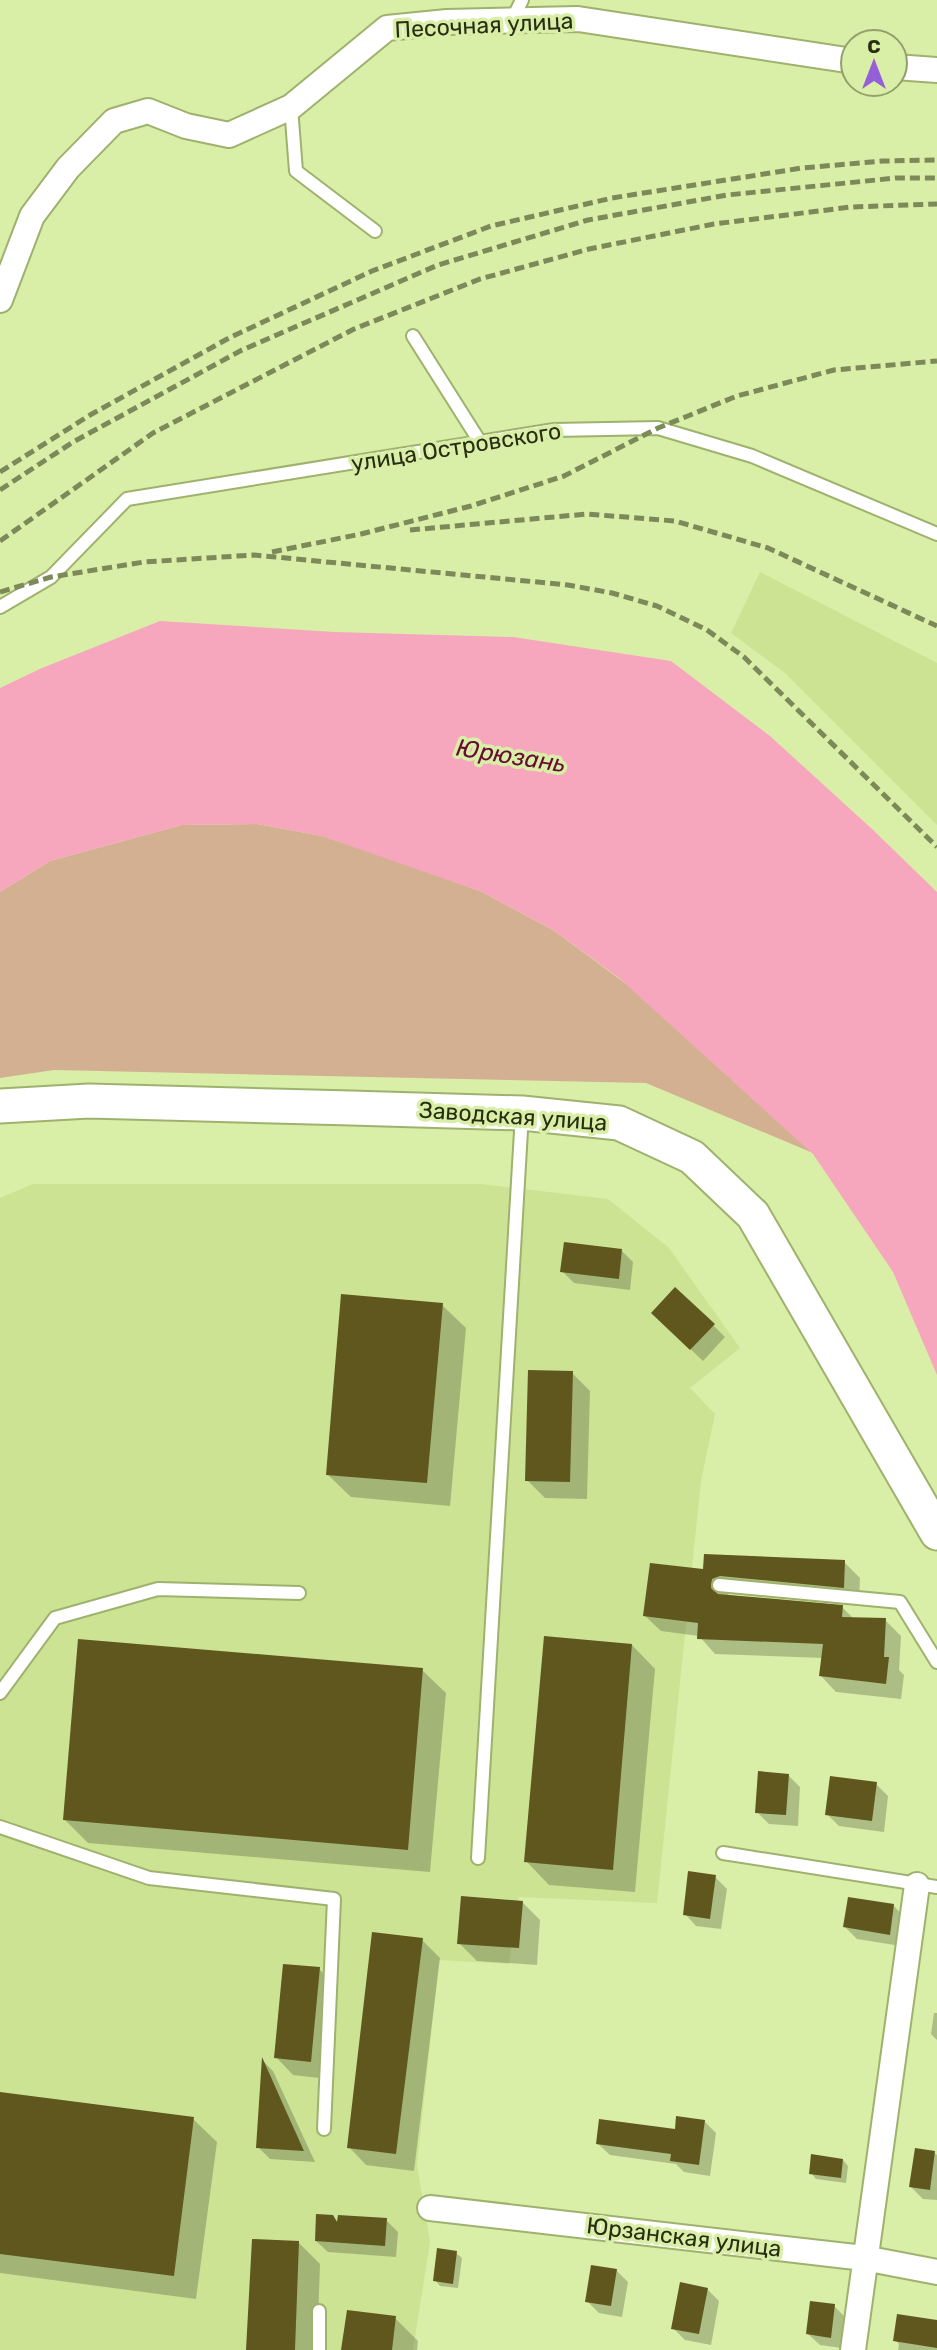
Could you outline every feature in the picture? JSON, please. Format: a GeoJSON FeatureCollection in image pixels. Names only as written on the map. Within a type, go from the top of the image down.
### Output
{"type":"FeatureCollection","features":[{"type":"Feature","properties":{"kind":"street","name":"Песочная улица"},"geometry":{"type":"LineString","coordinates":[[0,300],[32,216],[68,167],[114,121],[148,111],[186,125],[229,135],[291,107],[387,28],[447,22],[517,10],[839,59]]}},
{"type":"Feature","properties":{"kind":"street"},"geometry":{"type":"LineString","coordinates":[[909,68],[937,70]]}},
{"type":"Feature","properties":{"kind":"street","name":"Заводская улица"},"geometry":{"type":"LineString","coordinates":[[0,1106],[89,1101],[522,1113],[619,1123],[692,1157],[753,1215],[937,1533]]}},
{"type":"Feature","properties":{"kind":"street"},"geometry":{"type":"LineString","coordinates":[[853,2350],[864,2258],[927,1886]]}},
{"type":"Feature","properties":{"kind":"street","name":"Юрзанская улица"},"geometry":{"type":"LineString","coordinates":[[430,2208],[864,2258],[937,2272]]}},
{"type":"Feature","properties":{"kind":"lane"},"geometry":{"type":"LineString","coordinates":[[291,107],[296,171],[374,231]]}},
{"type":"Feature","properties":{"kind":"lane"},"geometry":{"type":"LineString","coordinates":[[413,336],[480,442]]}},
{"type":"Feature","properties":{"kind":"lane","name":"улица Островского"},"geometry":{"type":"LineString","coordinates":[[0,607],[51,577],[127,499],[554,430],[658,428],[752,456],[937,534]]}},
{"type":"Feature","properties":{"kind":"lane"},"geometry":{"type":"LineString","coordinates":[[478,1858],[522,1113]]}},
{"type":"Feature","properties":{"kind":"lane"},"geometry":{"type":"LineString","coordinates":[[719,1585],[900,1602],[937,1662]]}},
{"type":"Feature","properties":{"kind":"lane"},"geometry":{"type":"LineString","coordinates":[[0,1693],[55,1618],[159,1589],[299,1593]]}},
{"type":"Feature","properties":{"kind":"lane"},"geometry":{"type":"LineString","coordinates":[[0,1827],[149,1878],[334,1899],[324,2129]]}},
{"type":"Feature","properties":{"kind":"lane"},"geometry":{"type":"LineString","coordinates":[[723,1853],[927,1886]]}},
{"type":"Feature","properties":{"kind":"lane"},"geometry":{"type":"LineString","coordinates":[[319,2311],[319,2350]]}},
{"type":"Feature","properties":{"kind":"shaded area"},"geometry":{"type":"Polygon","coordinates":[[[760,572],[937,663],[937,825],[785,673],[731,633],[760,572]]]}},
{"type":"Feature","properties":{"kind":"shaded area"},"geometry":{"type":"Polygon","coordinates":[[[257,824],[322,836],[396,860],[482,892],[553,930],[629,986],[813,1153],[646,1083],[54,1070],[0,1078],[0,892],[50,861],[182,825],[257,824]]]}},
{"type":"Feature","properties":{"kind":"shaded area"},"geometry":{"type":"Polygon","coordinates":[[[33,1184],[481,1184],[608,1199],[669,1248],[740,1348],[690,1388],[715,1414],[701,1481],[657,1903],[519,1897],[509,1964],[439,1960],[417,2165],[430,2242],[413,2350],[0,2350],[0,1198],[33,1184]]]}},
{"type":"Feature","properties":{"kind":"water","name":"Юрюзань"},"geometry":{"type":"Polygon","coordinates":[[[160,621],[335,632],[513,637],[671,661],[770,736],[937,892],[937,1375],[893,1272],[813,1154],[619,978],[553,930],[482,892],[322,836],[257,824],[182,825],[50,861],[0,892],[0,688],[42,668],[160,621]]]}},
{"type":"Feature","properties":{"kind":"building"},"geometry":{"type":"Polygon","coordinates":[[[564,1242],[622,1249],[619,1279],[560,1272],[564,1242]]]}},
{"type":"Feature","properties":{"kind":"building"},"geometry":{"type":"Polygon","coordinates":[[[675,1287],[715,1324],[690,1350],[651,1313],[675,1287]]]}},
{"type":"Feature","properties":{"kind":"building"},"geometry":{"type":"Polygon","coordinates":[[[341,1294],[443,1303],[427,1483],[326,1475],[341,1294]]]}},
{"type":"Feature","properties":{"kind":"building"},"geometry":{"type":"Polygon","coordinates":[[[528,1370],[573,1371],[570,1482],[525,1481],[528,1370]]]}},
{"type":"Feature","properties":{"kind":"building"},"geometry":{"type":"Polygon","coordinates":[[[704,1554],[845,1560],[844,1588],[720,1576],[712,1579],[711,1588],[718,1594],[843,1605],[842,1617],[886,1618],[884,1657],[889,1657],[886,1684],[819,1676],[823,1644],[697,1639],[698,1623],[643,1616],[650,1563],[703,1569],[704,1554]]]}},
{"type":"Feature","properties":{"kind":"building"},"geometry":{"type":"Polygon","coordinates":[[[544,1636],[632,1644],[613,1870],[524,1862],[544,1636]]]}},
{"type":"Feature","properties":{"kind":"building"},"geometry":{"type":"Polygon","coordinates":[[[78,1639],[423,1668],[408,1850],[63,1820],[78,1639]]]}},
{"type":"Feature","properties":{"kind":"building"},"geometry":{"type":"Polygon","coordinates":[[[758,1771],[789,1774],[786,1815],[755,1813],[758,1771]]]}},
{"type":"Feature","properties":{"kind":"building"},"geometry":{"type":"Polygon","coordinates":[[[830,1776],[877,1782],[872,1821],[825,1815],[830,1776]]]}},
{"type":"Feature","properties":{"kind":"building"},"geometry":{"type":"Polygon","coordinates":[[[688,1871],[716,1875],[710,1919],[683,1915],[688,1871]]]}},
{"type":"Feature","properties":{"kind":"building"},"geometry":{"type":"Polygon","coordinates":[[[461,1896],[523,1901],[519,1948],[457,1944],[461,1896]]]}},
{"type":"Feature","properties":{"kind":"building"},"geometry":{"type":"Polygon","coordinates":[[[848,1897],[894,1904],[890,1935],[843,1927],[848,1897]]]}},
{"type":"Feature","properties":{"kind":"building"},"geometry":{"type":"Polygon","coordinates":[[[372,1932],[423,1938],[396,2154],[347,2148],[372,1932]]]}},
{"type":"Feature","properties":{"kind":"building"},"geometry":{"type":"Polygon","coordinates":[[[283,1964],[320,1967],[311,2062],[274,2058],[283,1964]]]}},
{"type":"Feature","properties":{"kind":"building"},"geometry":{"type":"Polygon","coordinates":[[[262,2057],[286,2111],[304,2151],[256,2148],[262,2057]]]}},
{"type":"Feature","properties":{"kind":"building"},"geometry":{"type":"Polygon","coordinates":[[[0,2092],[194,2117],[174,2276],[0,2254],[0,2092]]]}},
{"type":"Feature","properties":{"kind":"building"},"geometry":{"type":"Polygon","coordinates":[[[676,2116],[705,2120],[699,2165],[670,2161],[671,2154],[596,2144],[599,2119],[675,2129],[676,2116]]]}},
{"type":"Feature","properties":{"kind":"building"},"geometry":{"type":"Polygon","coordinates":[[[915,2148],[935,2151],[930,2190],[909,2187],[915,2148]]]}},
{"type":"Feature","properties":{"kind":"building"},"geometry":{"type":"Polygon","coordinates":[[[811,2154],[843,2159],[841,2178],[809,2174],[811,2154]]]}},
{"type":"Feature","properties":{"kind":"building"},"geometry":{"type":"Polygon","coordinates":[[[316,2214],[333,2215],[337,2222],[338,2215],[387,2218],[385,2246],[315,2241],[316,2214]]]}},
{"type":"Feature","properties":{"kind":"building"},"geometry":{"type":"Polygon","coordinates":[[[252,2239],[299,2241],[295,2350],[246,2350],[252,2239]]]}},
{"type":"Feature","properties":{"kind":"building"},"geometry":{"type":"Polygon","coordinates":[[[437,2248],[457,2251],[453,2284],[433,2281],[437,2248]]]}},
{"type":"Feature","properties":{"kind":"building"},"geometry":{"type":"Polygon","coordinates":[[[591,2265],[617,2269],[611,2306],[585,2302],[591,2265]]]}},
{"type":"Feature","properties":{"kind":"building"},"geometry":{"type":"Polygon","coordinates":[[[680,2282],[708,2288],[699,2334],[671,2329],[680,2282]]]}},
{"type":"Feature","properties":{"kind":"building"},"geometry":{"type":"Polygon","coordinates":[[[810,2301],[835,2304],[831,2338],[806,2334],[810,2301]]]}},
{"type":"Feature","properties":{"kind":"building"},"geometry":{"type":"Polygon","coordinates":[[[347,2310],[396,2316],[392,2350],[341,2350],[347,2310]]]}},
{"type":"Feature","properties":{"kind":"building"},"geometry":{"type":"Polygon","coordinates":[[[897,2314],[937,2320],[937,2348],[893,2341],[897,2314]]]}},
{"type":"Feature","properties":{"kind":"railway"},"geometry":{"type":"LineString","coordinates":[[0,472],[90,415],[229,338],[372,271],[491,226],[612,198],[802,168],[883,161],[937,160]]}},
{"type":"Feature","properties":{"kind":"railway"},"geometry":{"type":"LineString","coordinates":[[0,490],[73,442],[242,350],[438,265],[588,220],[727,195],[896,178],[937,178]]}},
{"type":"Feature","properties":{"kind":"railway"},"geometry":{"type":"LineString","coordinates":[[0,541],[153,433],[354,329],[480,279],[589,249],[714,224],[851,207],[937,204]]}},
{"type":"Feature","properties":{"kind":"railway"},"geometry":{"type":"LineString","coordinates":[[272,552],[361,534],[471,506],[564,476],[658,428],[737,396],[834,370],[937,361]]}},
{"type":"Feature","properties":{"kind":"railway"},"geometry":{"type":"LineString","coordinates":[[410,530],[587,514],[675,521],[768,548],[937,626]]}},
{"type":"Feature","properties":{"kind":"railway"},"geometry":{"type":"LineString","coordinates":[[0,592],[51,577],[144,562],[254,555],[568,585],[612,593],[657,606],[707,630],[744,657],[937,847]]}}]}
